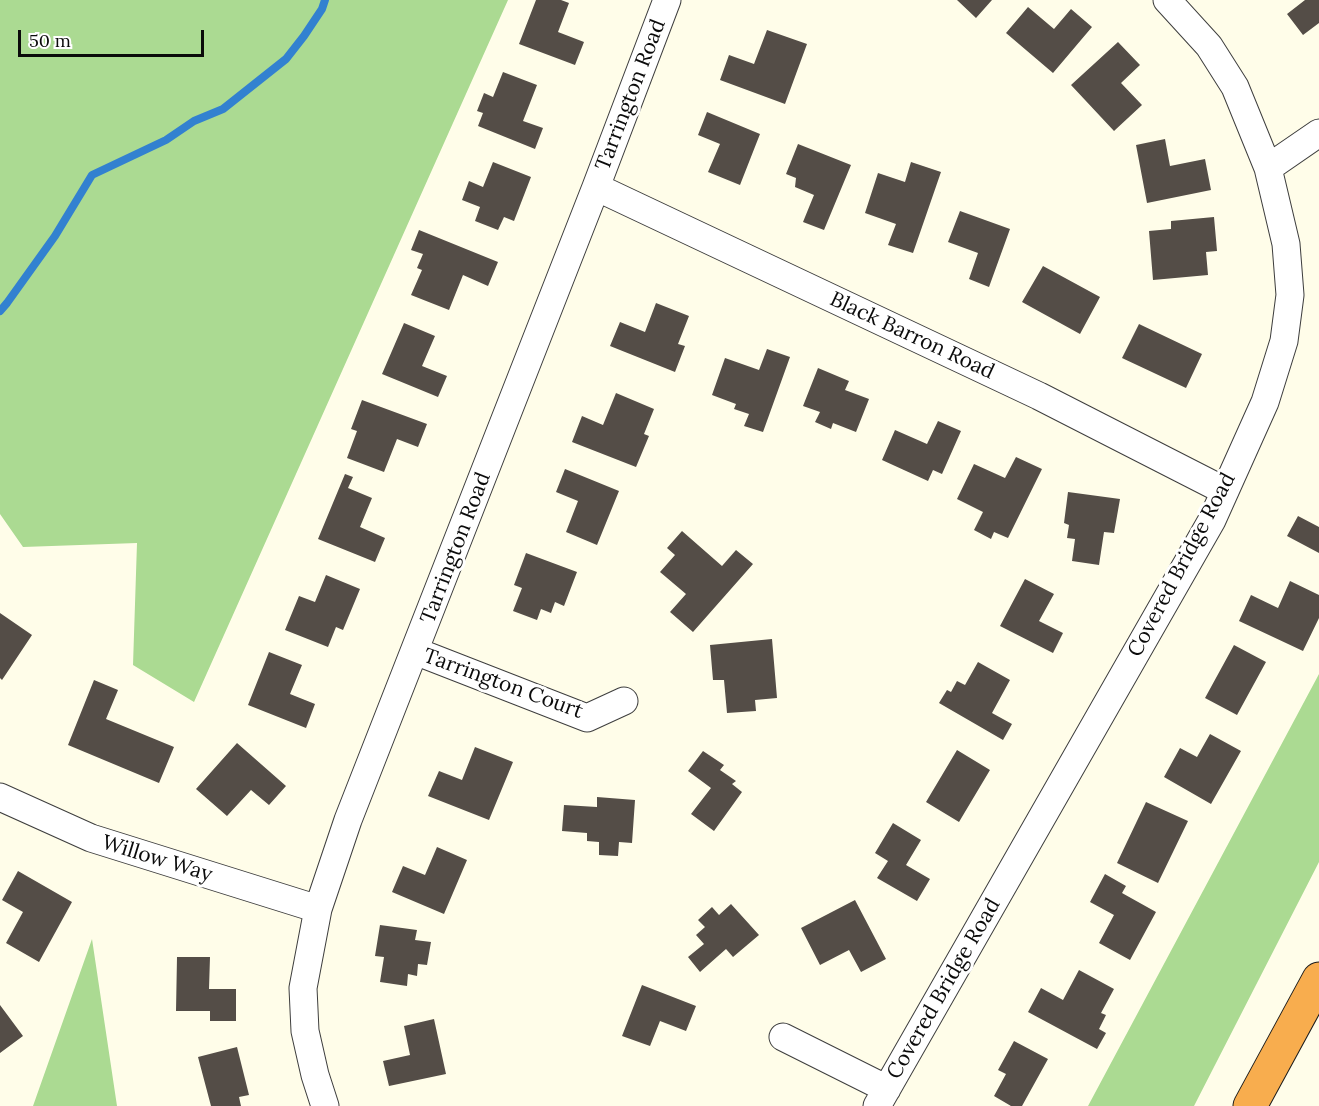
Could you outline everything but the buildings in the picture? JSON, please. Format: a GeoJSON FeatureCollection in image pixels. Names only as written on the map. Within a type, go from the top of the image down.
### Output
{"type":"FeatureCollection","features":[{"type":"Feature","properties":{"kind":"highway"},"geometry":{"type":"LineString","coordinates":[[1250,1106],[1319,979]]}},
{"type":"Feature","properties":{"kind":"street","name":"Tarrington Road"},"geometry":{"type":"LineString","coordinates":[[325,1106],[305,1031],[303,988],[318,909],[348,820],[597,187],[667,0]]}},
{"type":"Feature","properties":{"kind":"street","name":"Covered Bridge Road"},"geometry":{"type":"LineString","coordinates":[[882,1097],[1212,520],[1265,402],[1284,341],[1290,294],[1286,244],[1268,168],[1236,87],[1209,46],[1167,0]]}},
{"type":"Feature","properties":{"kind":"street"},"geometry":{"type":"LineString","coordinates":[[1268,168],[1319,133]]}},
{"type":"Feature","properties":{"kind":"street","name":"Black Barron Road"},"geometry":{"type":"LineString","coordinates":[[597,187],[1039,396],[1225,491]]}},
{"type":"Feature","properties":{"kind":"street","name":"Tarrington Court"},"geometry":{"type":"LineString","coordinates":[[415,651],[587,718],[624,701]]}},
{"type":"Feature","properties":{"kind":"street","name":"Willow Way"},"geometry":{"type":"LineString","coordinates":[[0,797],[91,838],[318,909]]}},
{"type":"Feature","properties":{"kind":"street"},"geometry":{"type":"LineString","coordinates":[[783,1036],[882,1097]]}},
{"type":"Feature","properties":{"kind":"green space"},"geometry":{"type":"Polygon","coordinates":[[[0,0],[508,0],[194,702],[133,665],[137,543],[23,547],[0,514],[0,0]]]}},
{"type":"Feature","properties":{"kind":"green space"},"geometry":{"type":"Polygon","coordinates":[[[1319,674],[1319,862],[1194,1106],[1088,1106],[1319,674]]]}},
{"type":"Feature","properties":{"kind":"green space"},"geometry":{"type":"Polygon","coordinates":[[[92,939],[117,1106],[33,1106],[92,939]]]}},
{"type":"Feature","properties":{"kind":"waterway"},"geometry":{"type":"LineString","coordinates":[[0,311],[55,236],[92,175],[166,140],[194,121],[223,109],[286,59],[322,9],[325,0]]}}]}
